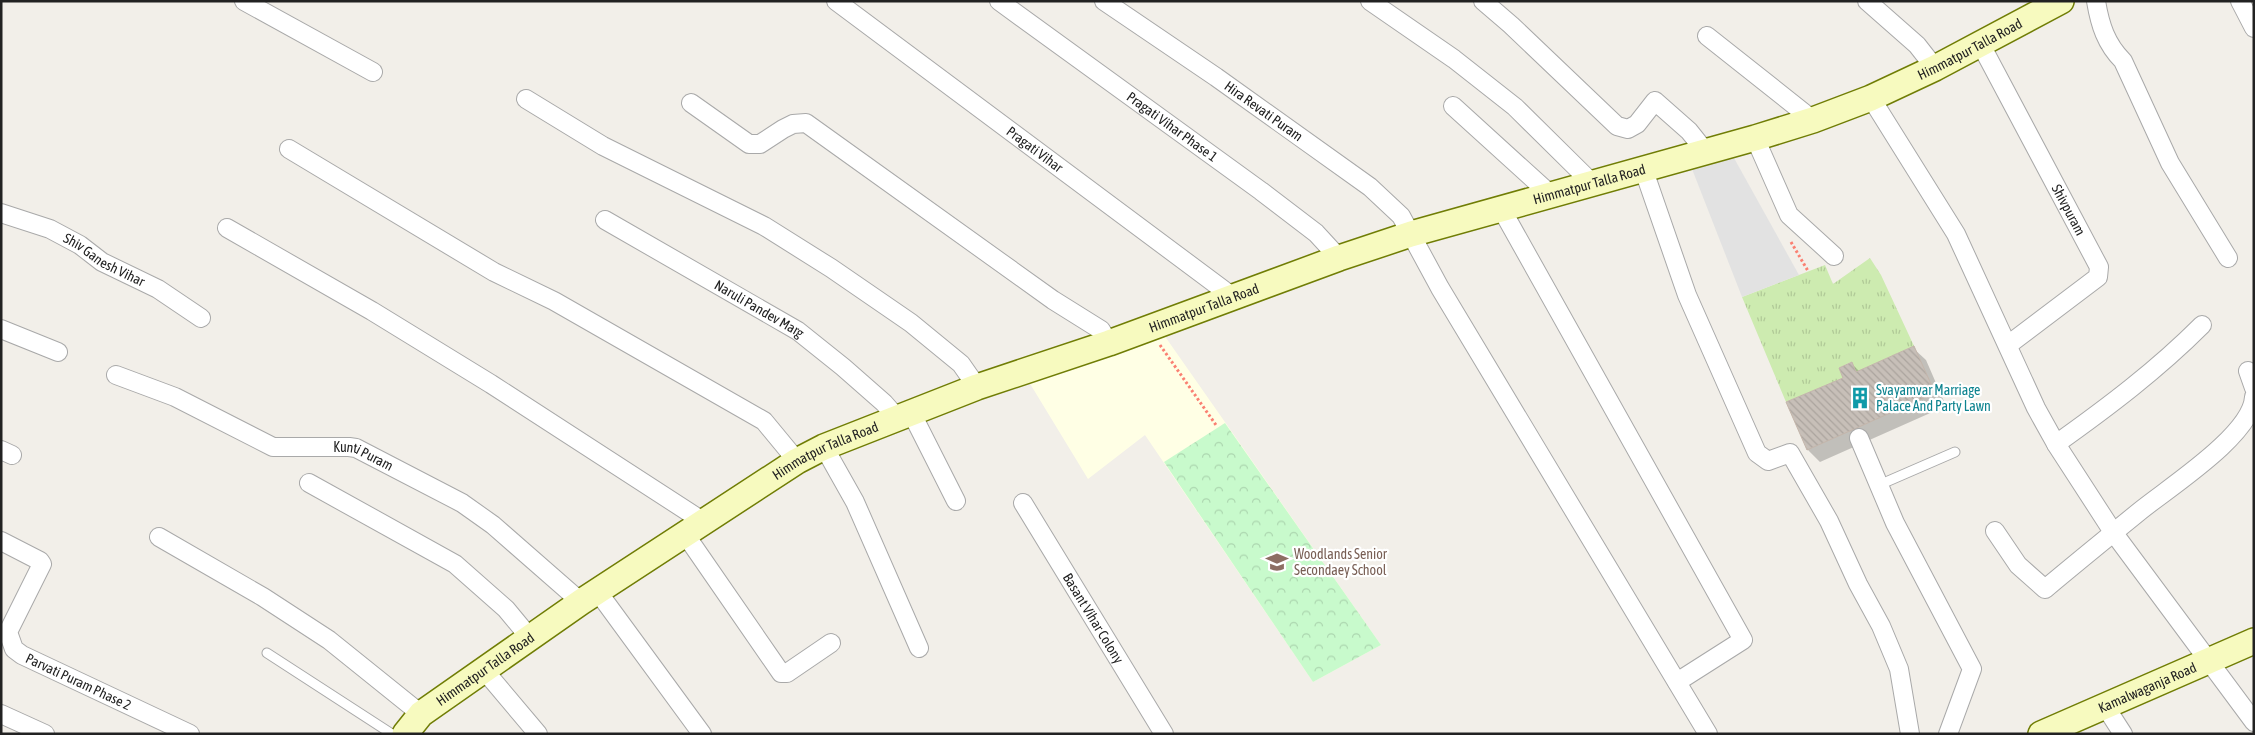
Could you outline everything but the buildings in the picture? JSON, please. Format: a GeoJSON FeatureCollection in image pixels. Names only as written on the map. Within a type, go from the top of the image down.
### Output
{"type":"FeatureCollection","features":[{"type":"Feature","properties":{"kind":"street"},"geometry":{"type":"LineString","coordinates":[[244,1],[373,72]]}},
{"type":"Feature","properties":{"kind":"street","name":"Pragati Vihar"},"geometry":{"type":"LineString","coordinates":[[836,1],[1233,297]]}},
{"type":"Feature","properties":{"kind":"street","name":"Pragati Vihar Phase 1"},"geometry":{"type":"LineString","coordinates":[[998,1],[1261,191],[1316,233],[1339,258]]}},
{"type":"Feature","properties":{"kind":"street","name":"Hira Revati Puram"},"geometry":{"type":"LineString","coordinates":[[1104,1],[1216,77],[1370,187],[1401,216],[1440,288],[1574,514],[1708,734]]}},
{"type":"Feature","properties":{"kind":"street"},"geometry":{"type":"LineString","coordinates":[[1370,1],[1454,59],[1515,107],[1592,183]]}},
{"type":"Feature","properties":{"kind":"street"},"geometry":{"type":"LineString","coordinates":[[1483,1],[1512,25],[1617,126],[1628,128],[1637,124],[1655,101],[1689,131],[1705,151]]}},
{"type":"Feature","properties":{"kind":"street"},"geometry":{"type":"LineString","coordinates":[[1867,1],[1917,45],[1935,68]]}},
{"type":"Feature","properties":{"kind":"street","name":"Himmatpur Talla Road"},"geometry":{"type":"LineString","coordinates":[[405,734],[420,714],[590,597],[797,461],[824,448],[976,387],[1109,343],[1339,258],[1411,234],[1502,210],[1813,120],[1871,98],[1935,68],[2060,1]]}},
{"type":"Feature","properties":{"kind":"street"},"geometry":{"type":"LineString","coordinates":[[2096,1],[2102,30],[2112,50],[2123,61],[2170,163],[2228,258]]}},
{"type":"Feature","properties":{"kind":"street"},"geometry":{"type":"LineString","coordinates":[[2240,1],[2254,28]]}},
{"type":"Feature","properties":{"kind":"street"},"geometry":{"type":"LineString","coordinates":[[1707,36],[1813,120]]}},
{"type":"Feature","properties":{"kind":"street","name":"Shivpuram"},"geometry":{"type":"LineString","coordinates":[[1980,43],[2099,267],[2098,277],[2008,345]]}},
{"type":"Feature","properties":{"kind":"street"},"geometry":{"type":"LineString","coordinates":[[1871,98],[1948,220],[2036,408],[2056,444],[2113,532],[2254,722]]}},
{"type":"Feature","properties":{"kind":"street"},"geometry":{"type":"LineString","coordinates":[[526,99],[603,146],[764,226],[831,268],[911,323],[961,364],[976,387]]}},
{"type":"Feature","properties":{"kind":"street"},"geometry":{"type":"LineString","coordinates":[[691,103],[749,144],[754,145],[760,144],[788,126],[806,123],[1053,300],[1101,330],[1109,343]]}},
{"type":"Feature","properties":{"kind":"street"},"geometry":{"type":"LineString","coordinates":[[1453,106],[1551,195]]}},
{"type":"Feature","properties":{"kind":"street"},"geometry":{"type":"LineString","coordinates":[[1755,138],[1789,215],[1834,256]]}},
{"type":"Feature","properties":{"kind":"street"},"geometry":{"type":"LineString","coordinates":[[289,149],[494,272],[554,301],[764,422],[797,461]]}},
{"type":"Feature","properties":{"kind":"street"},"geometry":{"type":"LineString","coordinates":[[1643,168],[1687,294],[1757,452],[1768,461],[1790,452],[1829,522],[1858,584],[1881,626],[1899,669],[1910,734]]}},
{"type":"Feature","properties":{"kind":"street"},"geometry":{"type":"LineString","coordinates":[[1502,210],[1742,640],[1677,682]]}},
{"type":"Feature","properties":{"kind":"street","name":"Shiv Ganesh Vihar"},"geometry":{"type":"LineString","coordinates":[[1,213],[50,229],[80,244],[102,262],[158,289],[201,318]]}},
{"type":"Feature","properties":{"kind":"street","name":"Naruli Pandev Marg"},"geometry":{"type":"LineString","coordinates":[[605,220],[798,331],[884,403],[905,416],[956,501]]}},
{"type":"Feature","properties":{"kind":"street"},"geometry":{"type":"LineString","coordinates":[[227,228],[372,311],[482,379],[694,528],[781,673],[787,673],[831,643]]}},
{"type":"Feature","properties":{"kind":"street"},"geometry":{"type":"LineString","coordinates":[[2056,444],[2127,393],[2172,355],[2202,325]]}},
{"type":"Feature","properties":{"kind":"street"},"geometry":{"type":"LineString","coordinates":[[1,329],[58,352]]}},
{"type":"Feature","properties":{"kind":"street"},"geometry":{"type":"LineString","coordinates":[[2248,371],[2254,388]]}},
{"type":"Feature","properties":{"kind":"street","name":"Kunti Puram"},"geometry":{"type":"LineString","coordinates":[[116,375],[175,397],[273,447],[356,448],[462,503],[590,597],[702,734]]}},
{"type":"Feature","properties":{"kind":"street"},"geometry":{"type":"LineString","coordinates":[[1995,531],[2018,565],[2045,589],[2113,532],[2185,478],[2224,443],[2246,420],[2253,407],[2254,398]]}},
{"type":"Feature","properties":{"kind":"street"},"geometry":{"type":"LineString","coordinates":[[1858,438],[1895,523],[1972,669],[1948,734]]}},
{"type":"Feature","properties":{"kind":"street"},"geometry":{"type":"LineString","coordinates":[[824,448],[855,502],[919,648]]}},
{"type":"Feature","properties":{"kind":"street"},"geometry":{"type":"LineString","coordinates":[[309,483],[454,564],[506,609],[530,638]]}},
{"type":"Feature","properties":{"kind":"street","name":"Basant Vihar Colony"},"geometry":{"type":"LineString","coordinates":[[1023,502],[1164,734]]}},
{"type":"Feature","properties":{"kind":"street"},"geometry":{"type":"LineString","coordinates":[[159,537],[263,597],[329,640],[420,714]]}},
{"type":"Feature","properties":{"kind":"street","name":"Parvati Puram Phase 2"},"geometry":{"type":"LineString","coordinates":[[1,541],[40,561],[42,564],[8,632],[14,649],[22,655],[190,734]]}},
{"type":"Feature","properties":{"kind":"street","name":"Kamalwaganja Road"},"geometry":{"type":"LineString","coordinates":[[2041,734],[2254,641]]}},
{"type":"Feature","properties":{"kind":"street"},"geometry":{"type":"LineString","coordinates":[[484,670],[538,734]]}},
{"type":"Feature","properties":{"kind":"street"},"geometry":{"type":"LineString","coordinates":[[2105,706],[2123,734]]}},
{"type":"Feature","properties":{"kind":"street"},"geometry":{"type":"LineString","coordinates":[[1,714],[45,734]]}},
{"type":"Feature","properties":{"kind":"lane"},"geometry":{"type":"LineString","coordinates":[[1879,485],[1955,452]]}},
{"type":"Feature","properties":{"kind":"lane"},"geometry":{"type":"LineString","coordinates":[[267,653],[392,734]]}},
{"type":"Feature","properties":{"kind":"path"},"geometry":{"type":"LineString","coordinates":[[1148,328],[1216,425]]}},
{"type":"Feature","properties":{"kind":"shaded area"},"geometry":{"type":"Polygon","coordinates":[[[1734,158],[1799,275],[1742,297],[1692,169],[1734,158]]]}},
{"type":"Feature","properties":{"kind":"shaded area","name":"Woodlands Senior Secondaey School"},"geometry":{"type":"Polygon","coordinates":[[[1164,335],[1381,645],[1313,682],[1145,435],[1088,479],[1029,382],[1164,335]]]}},
{"type":"Feature","properties":{"kind":"green space"},"geometry":{"type":"Polygon","coordinates":[[[1870,258],[1881,275],[1914,346],[1856,372],[1851,362],[1839,368],[1843,378],[1786,402],[1742,297],[1825,265],[1833,284],[1870,258]]]}},
{"type":"Feature","properties":{"kind":"green space"},"geometry":{"type":"Polygon","coordinates":[[[1225,423],[1381,645],[1313,682],[1164,462],[1225,423]]]}},
{"type":"Feature","properties":{"kind":"place","name":"Svayamvar Marriage Palace And Party Lawn"},"geometry":{"type":"Point","coordinates":[1860,398]}},
{"type":"Feature","properties":{"kind":"place","name":"Woodlands Senior Secondaey School"},"geometry":{"type":"Point","coordinates":[1277,562]}}]}
